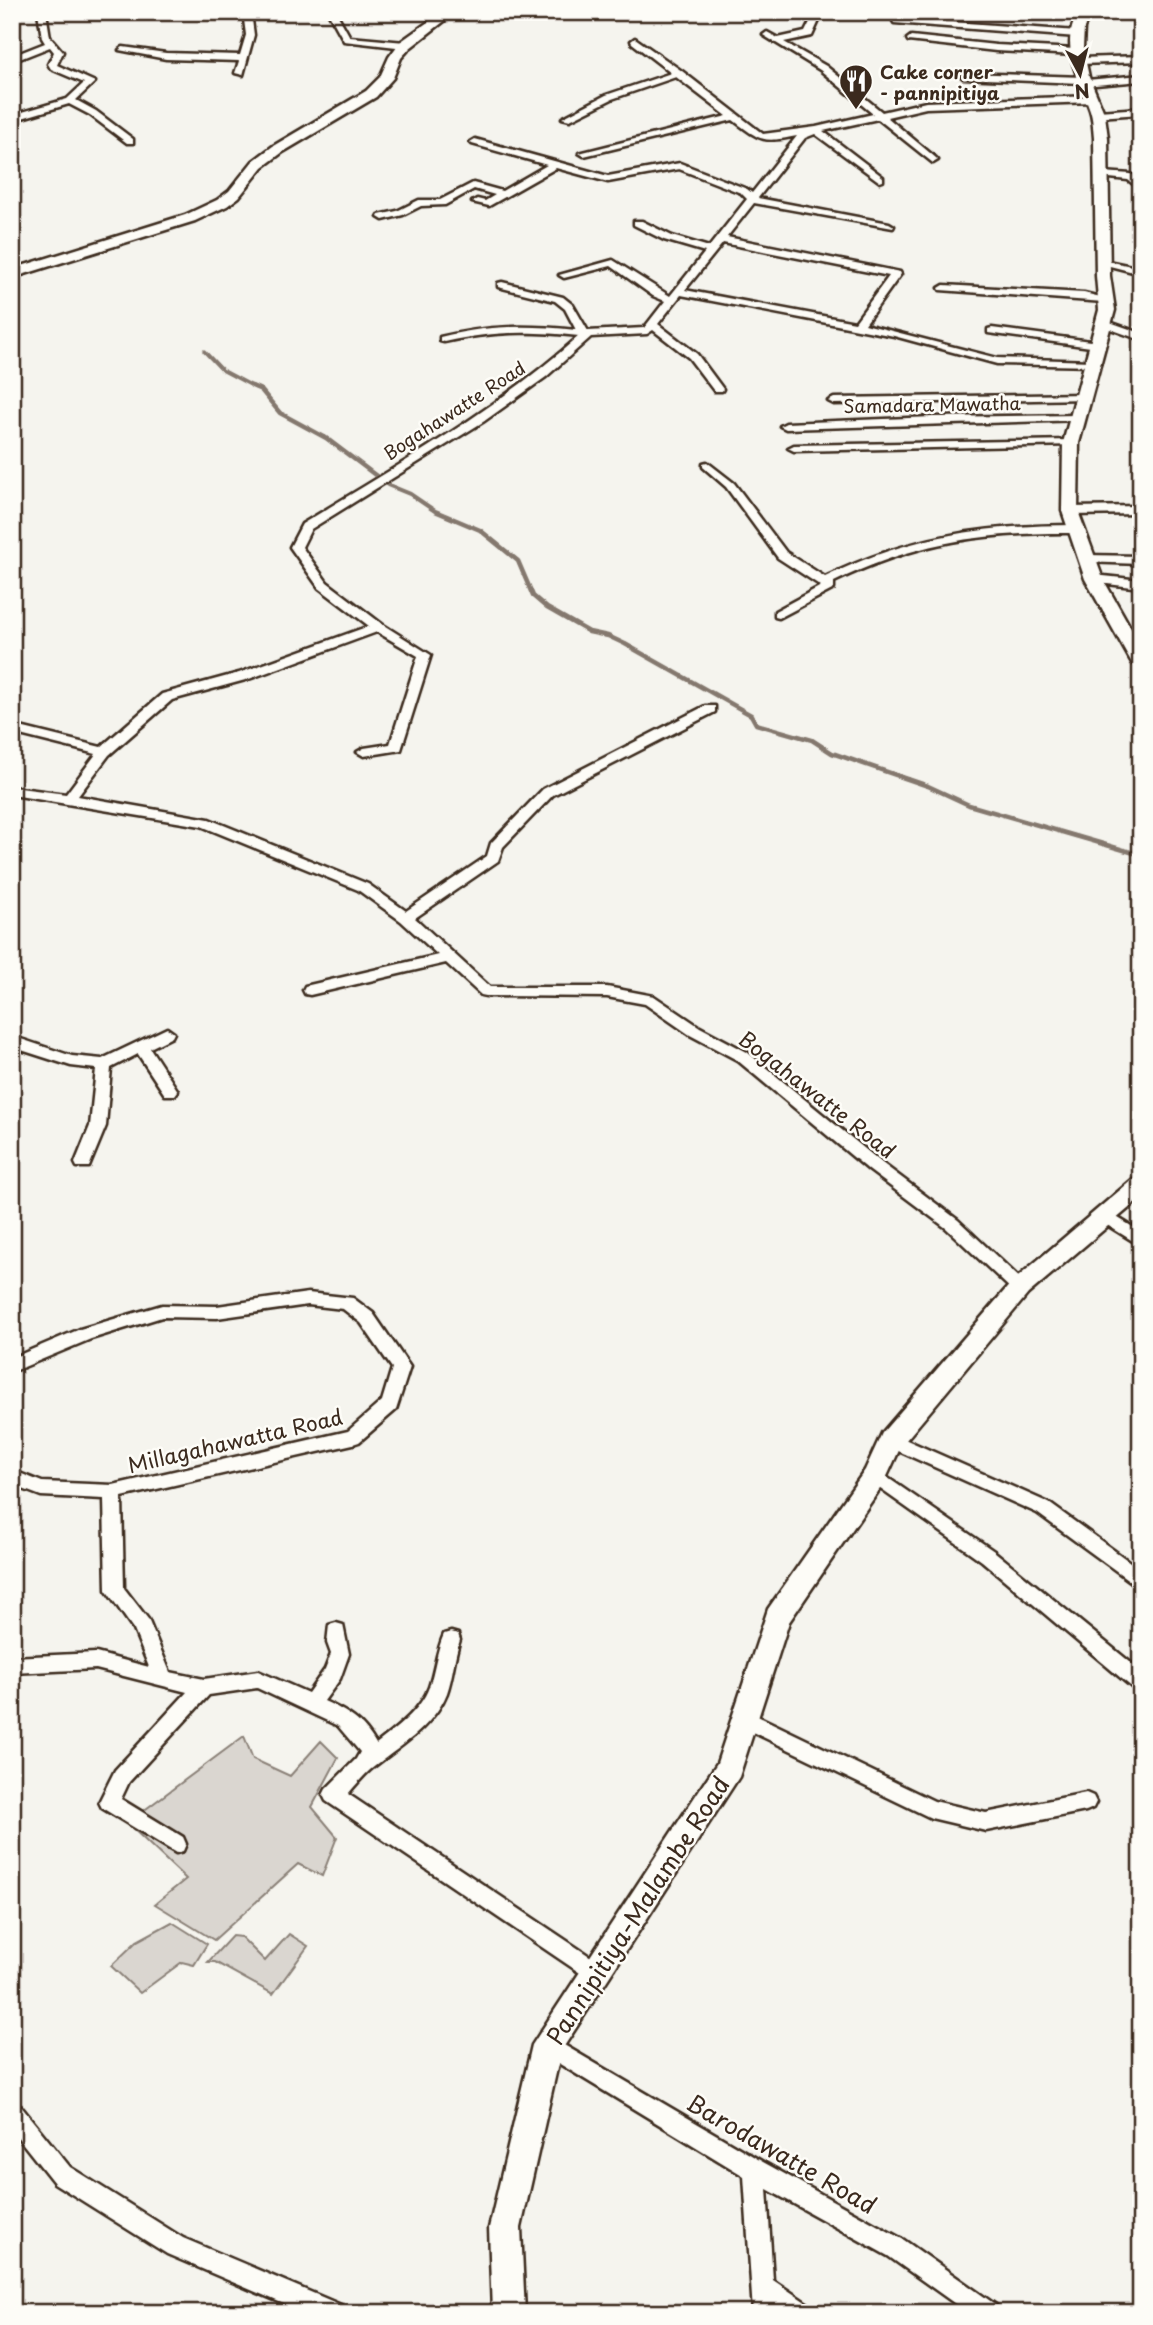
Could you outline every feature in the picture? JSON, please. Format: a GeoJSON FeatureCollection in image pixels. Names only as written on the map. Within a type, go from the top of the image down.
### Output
{"type":"FeatureCollection","features":[{"type":"Feature","properties":{"kind":"street"},"geometry":{"type":"LineString","coordinates":[[12,118],[70,101],[90,82],[54,67],[52,64],[59,52],[50,44],[42,12]]}},
{"type":"Feature","properties":{"kind":"street"},"geometry":{"type":"LineString","coordinates":[[240,73],[250,35],[247,12]]}},
{"type":"Feature","properties":{"kind":"street"},"geometry":{"type":"LineString","coordinates":[[332,12],[347,39],[405,45]]}},
{"type":"Feature","properties":{"kind":"street"},"geometry":{"type":"LineString","coordinates":[[12,274],[179,222],[222,203],[234,194],[258,164],[278,149],[370,94],[386,78],[395,57],[405,45],[450,12]]}},
{"type":"Feature","properties":{"kind":"street"},"geometry":{"type":"LineString","coordinates":[[519,12],[531,19]]}},
{"type":"Feature","properties":{"kind":"street"},"geometry":{"type":"LineString","coordinates":[[779,40],[809,34],[819,12]]}},
{"type":"Feature","properties":{"kind":"street"},"geometry":{"type":"LineString","coordinates":[[1028,12],[1083,14],[1077,34],[1078,56],[1084,81],[1095,107],[1103,175],[1102,261],[1107,310],[1071,443],[1070,511],[1094,579],[1140,661]]}},
{"type":"Feature","properties":{"kind":"street"},"geometry":{"type":"LineString","coordinates":[[897,21],[1034,34],[1077,34]]}},
{"type":"Feature","properties":{"kind":"street"},"geometry":{"type":"LineString","coordinates":[[767,35],[823,68],[933,160]]}},
{"type":"Feature","properties":{"kind":"street"},"geometry":{"type":"LineString","coordinates":[[911,39],[1078,56],[1141,59]]}},
{"type":"Feature","properties":{"kind":"street"},"geometry":{"type":"LineString","coordinates":[[635,41],[761,137],[816,130],[926,105],[1095,107],[1141,111]]}},
{"type":"Feature","properties":{"kind":"street"},"geometry":{"type":"LineString","coordinates":[[12,59],[50,44]]}},
{"type":"Feature","properties":{"kind":"street"},"geometry":{"type":"LineString","coordinates":[[123,50],[166,56],[246,58]]}},
{"type":"Feature","properties":{"kind":"street"},"geometry":{"type":"LineString","coordinates":[[567,118],[600,100],[678,73]]}},
{"type":"Feature","properties":{"kind":"street"},"geometry":{"type":"LineString","coordinates":[[966,76],[1130,82],[1141,78]]}},
{"type":"Feature","properties":{"kind":"street"},"geometry":{"type":"LineString","coordinates":[[70,101],[93,113],[130,141]]}},
{"type":"Feature","properties":{"kind":"street"},"geometry":{"type":"LineString","coordinates":[[584,153],[734,117]]}},
{"type":"Feature","properties":{"kind":"street"},"geometry":{"type":"LineString","coordinates":[[816,130],[880,179]]}},
{"type":"Feature","properties":{"kind":"street"},"geometry":{"type":"LineString","coordinates":[[444,339],[484,330],[586,333],[647,331],[753,200],[758,188],[793,144],[816,130]]}},
{"type":"Feature","properties":{"kind":"street"},"geometry":{"type":"LineString","coordinates":[[475,142],[607,179],[680,166],[744,191],[753,200],[889,226]]}},
{"type":"Feature","properties":{"kind":"street"},"geometry":{"type":"LineString","coordinates":[[477,202],[486,204],[554,165]]}},
{"type":"Feature","properties":{"kind":"street"},"geometry":{"type":"LineString","coordinates":[[1103,175],[1131,177],[1141,187]]}},
{"type":"Feature","properties":{"kind":"street"},"geometry":{"type":"LineString","coordinates":[[383,217],[400,213],[419,203],[442,203],[473,186],[505,194]]}},
{"type":"Feature","properties":{"kind":"street"},"geometry":{"type":"LineString","coordinates":[[638,223],[668,238],[710,250]]}},
{"type":"Feature","properties":{"kind":"street"},"geometry":{"type":"LineString","coordinates":[[719,239],[896,274],[858,326]]}},
{"type":"Feature","properties":{"kind":"street"},"geometry":{"type":"LineString","coordinates":[[1102,261],[1141,271]]}},
{"type":"Feature","properties":{"kind":"street"},"geometry":{"type":"LineString","coordinates":[[564,275],[613,263],[657,294],[895,333],[997,361],[1092,364]]}},
{"type":"Feature","properties":{"kind":"street"},"geometry":{"type":"LineString","coordinates":[[502,285],[559,299],[569,307],[586,333]]}},
{"type":"Feature","properties":{"kind":"street"},"geometry":{"type":"LineString","coordinates":[[944,288],[1018,295],[1063,293],[1104,299]]}},
{"type":"Feature","properties":{"kind":"street"},"geometry":{"type":"LineString","coordinates":[[1104,323],[1141,337]]}},
{"type":"Feature","properties":{"kind":"street"},"geometry":{"type":"LineString","coordinates":[[653,326],[693,356],[718,389]]}},
{"type":"Feature","properties":{"kind":"street"},"geometry":{"type":"LineString","coordinates":[[992,331],[1098,345]]}},
{"type":"Feature","properties":{"kind":"street","name":"Bogahawatte Road"},"geometry":{"type":"LineString","coordinates":[[378,627],[323,584],[296,547],[306,527],[479,421],[542,375],[586,333]]}},
{"type":"Feature","properties":{"kind":"street"},"geometry":{"type":"LineString","coordinates":[[834,401],[1084,397]]}},
{"type":"Feature","properties":{"kind":"street","name":"Samadara Mawatha"},"geometry":{"type":"LineString","coordinates":[[786,426],[1079,418]]}},
{"type":"Feature","properties":{"kind":"street"},"geometry":{"type":"LineString","coordinates":[[794,448],[1071,443]]}},
{"type":"Feature","properties":{"kind":"street"},"geometry":{"type":"LineString","coordinates":[[707,465],[730,485],[782,555],[830,586]]}},
{"type":"Feature","properties":{"kind":"street"},"geometry":{"type":"LineString","coordinates":[[1070,511],[1141,510]]}},
{"type":"Feature","properties":{"kind":"street"},"geometry":{"type":"LineString","coordinates":[[830,586],[827,581],[915,543],[965,533],[1020,528],[1077,529]]}},
{"type":"Feature","properties":{"kind":"street"},"geometry":{"type":"LineString","coordinates":[[1086,559],[1141,560]]}},
{"type":"Feature","properties":{"kind":"street"},"geometry":{"type":"LineString","coordinates":[[1094,579],[1141,584]]}},
{"type":"Feature","properties":{"kind":"street"},"geometry":{"type":"LineString","coordinates":[[779,614],[830,586]]}},
{"type":"Feature","properties":{"kind":"street"},"geometry":{"type":"LineString","coordinates":[[69,799],[104,751],[167,697],[244,676],[378,627],[425,655],[396,747],[364,752]]}},
{"type":"Feature","properties":{"kind":"street"},"geometry":{"type":"LineString","coordinates":[[406,918],[493,859],[496,846],[548,792],[710,709]]}},
{"type":"Feature","properties":{"kind":"street"},"geometry":{"type":"LineString","coordinates":[[12,729],[104,751]]}},
{"type":"Feature","properties":{"kind":"street","name":"Bogahawatte Road"},"geometry":{"type":"LineString","coordinates":[[12,791],[204,822],[362,887],[406,918],[486,991],[607,992],[649,1000],[695,1031],[742,1056],[876,1167],[952,1224],[1020,1288]]}},
{"type":"Feature","properties":{"kind":"street"},"geometry":{"type":"LineString","coordinates":[[310,990],[449,957]]}},
{"type":"Feature","properties":{"kind":"street"},"geometry":{"type":"LineString","coordinates":[[12,1041],[71,1061],[104,1065],[167,1033]]}},
{"type":"Feature","properties":{"kind":"street"},"geometry":{"type":"LineString","coordinates":[[141,1046],[170,1091]]}},
{"type":"Feature","properties":{"kind":"street"},"geometry":{"type":"LineString","coordinates":[[83,1163],[98,1126],[104,1065]]}},
{"type":"Feature","properties":{"kind":"street","name":"Pannipitiya-Malambe Road"},"geometry":{"type":"LineString","coordinates":[[509,2313],[505,2228],[547,2045],[729,1768],[777,1617],[875,1476],[891,1440],[1020,1288],[1141,1185]]}},
{"type":"Feature","properties":{"kind":"street"},"geometry":{"type":"LineString","coordinates":[[1105,1216],[1141,1240]]}},
{"type":"Feature","properties":{"kind":"street","name":"Millagahawatta Road"},"geometry":{"type":"LineString","coordinates":[[12,1366],[86,1334],[162,1311],[217,1312],[307,1298],[347,1303],[367,1318],[401,1367],[390,1405],[353,1437],[113,1492],[41,1489],[12,1477]]}},
{"type":"Feature","properties":{"kind":"street"},"geometry":{"type":"LineString","coordinates":[[891,1440],[1044,1508],[1141,1581]]}},
{"type":"Feature","properties":{"kind":"street"},"geometry":{"type":"LineString","coordinates":[[875,1476],[988,1556],[1141,1684]]}},
{"type":"Feature","properties":{"kind":"street","name":"Millagahawatta Road"},"geometry":{"type":"LineString","coordinates":[[113,1492],[115,1590],[141,1625],[164,1679]]}},
{"type":"Feature","properties":{"kind":"street"},"geometry":{"type":"LineString","coordinates":[[311,1705],[333,1673],[340,1654],[336,1643],[336,1630]]}},
{"type":"Feature","properties":{"kind":"street"},"geometry":{"type":"LineString","coordinates":[[451,1640],[443,1662],[438,1691],[422,1715],[363,1765],[333,1795],[596,1972]]}},
{"type":"Feature","properties":{"kind":"street"},"geometry":{"type":"LineString","coordinates":[[12,1665],[96,1661],[204,1687],[258,1679],[345,1720],[370,1751],[363,1765]]}},
{"type":"Feature","properties":{"kind":"street"},"geometry":{"type":"LineString","coordinates":[[176,1844],[109,1802],[122,1776],[204,1687]]}},
{"type":"Feature","properties":{"kind":"street"},"geometry":{"type":"LineString","coordinates":[[745,1719],[931,1809],[986,1822],[1086,1802]]}},
{"type":"Feature","properties":{"kind":"street","name":"Barodawatte Road"},"geometry":{"type":"LineString","coordinates":[[547,2045],[755,2170],[896,2248],[988,2313]]}},
{"type":"Feature","properties":{"kind":"street"},"geometry":{"type":"LineString","coordinates":[[12,2113],[62,2175],[163,2239],[333,2313]]}},
{"type":"Feature","properties":{"kind":"street"},"geometry":{"type":"LineString","coordinates":[[755,2170],[764,2313]]}},
{"type":"Feature","properties":{"kind":"street"},"geometry":{"type":"LineString","coordinates":[[762,2286],[802,2313]]}},
{"type":"Feature","properties":{"kind":"shaded area"},"geometry":{"type":"Polygon","coordinates":[[[244,1736],[253,1759],[290,1776],[321,1741],[338,1758],[312,1807],[337,1837],[322,1876],[298,1864],[214,1940],[155,1904],[186,1879],[127,1823],[244,1736]]]}},
{"type":"Feature","properties":{"kind":"shaded area"},"geometry":{"type":"Polygon","coordinates":[[[172,1922],[207,1944],[194,1965],[182,1962],[140,1993],[111,1966],[137,1941],[172,1922]]]}},
{"type":"Feature","properties":{"kind":"shaded area"},"geometry":{"type":"Polygon","coordinates":[[[289,1934],[308,1946],[273,1994],[215,1962],[208,1962],[232,1936],[241,1937],[265,1961],[289,1934]]]}},
{"type":"Feature","properties":{"kind":"waterway"},"geometry":{"type":"LineString","coordinates":[[204,351],[222,370],[253,387]]}},
{"type":"Feature","properties":{"kind":"waterway"},"geometry":{"type":"LineString","coordinates":[[253,387],[261,390],[280,413],[326,438],[379,478]]}},
{"type":"Feature","properties":{"kind":"waterway"},"geometry":{"type":"LineString","coordinates":[[388,485],[410,494],[435,511],[480,530],[518,561],[533,596],[547,608],[589,632],[608,636],[625,644],[751,715],[756,724],[812,740],[832,753],[928,786],[969,805],[1141,855]]}},
{"type":"Feature","properties":{"kind":"railway"},"geometry":{"type":"LineString","coordinates":[[1060,12],[1089,12]]}},
{"type":"Feature","properties":{"kind":"place","name":"Cake corner - pannipitiya"},"geometry":{"type":"Point","coordinates":[856,111]}}]}
